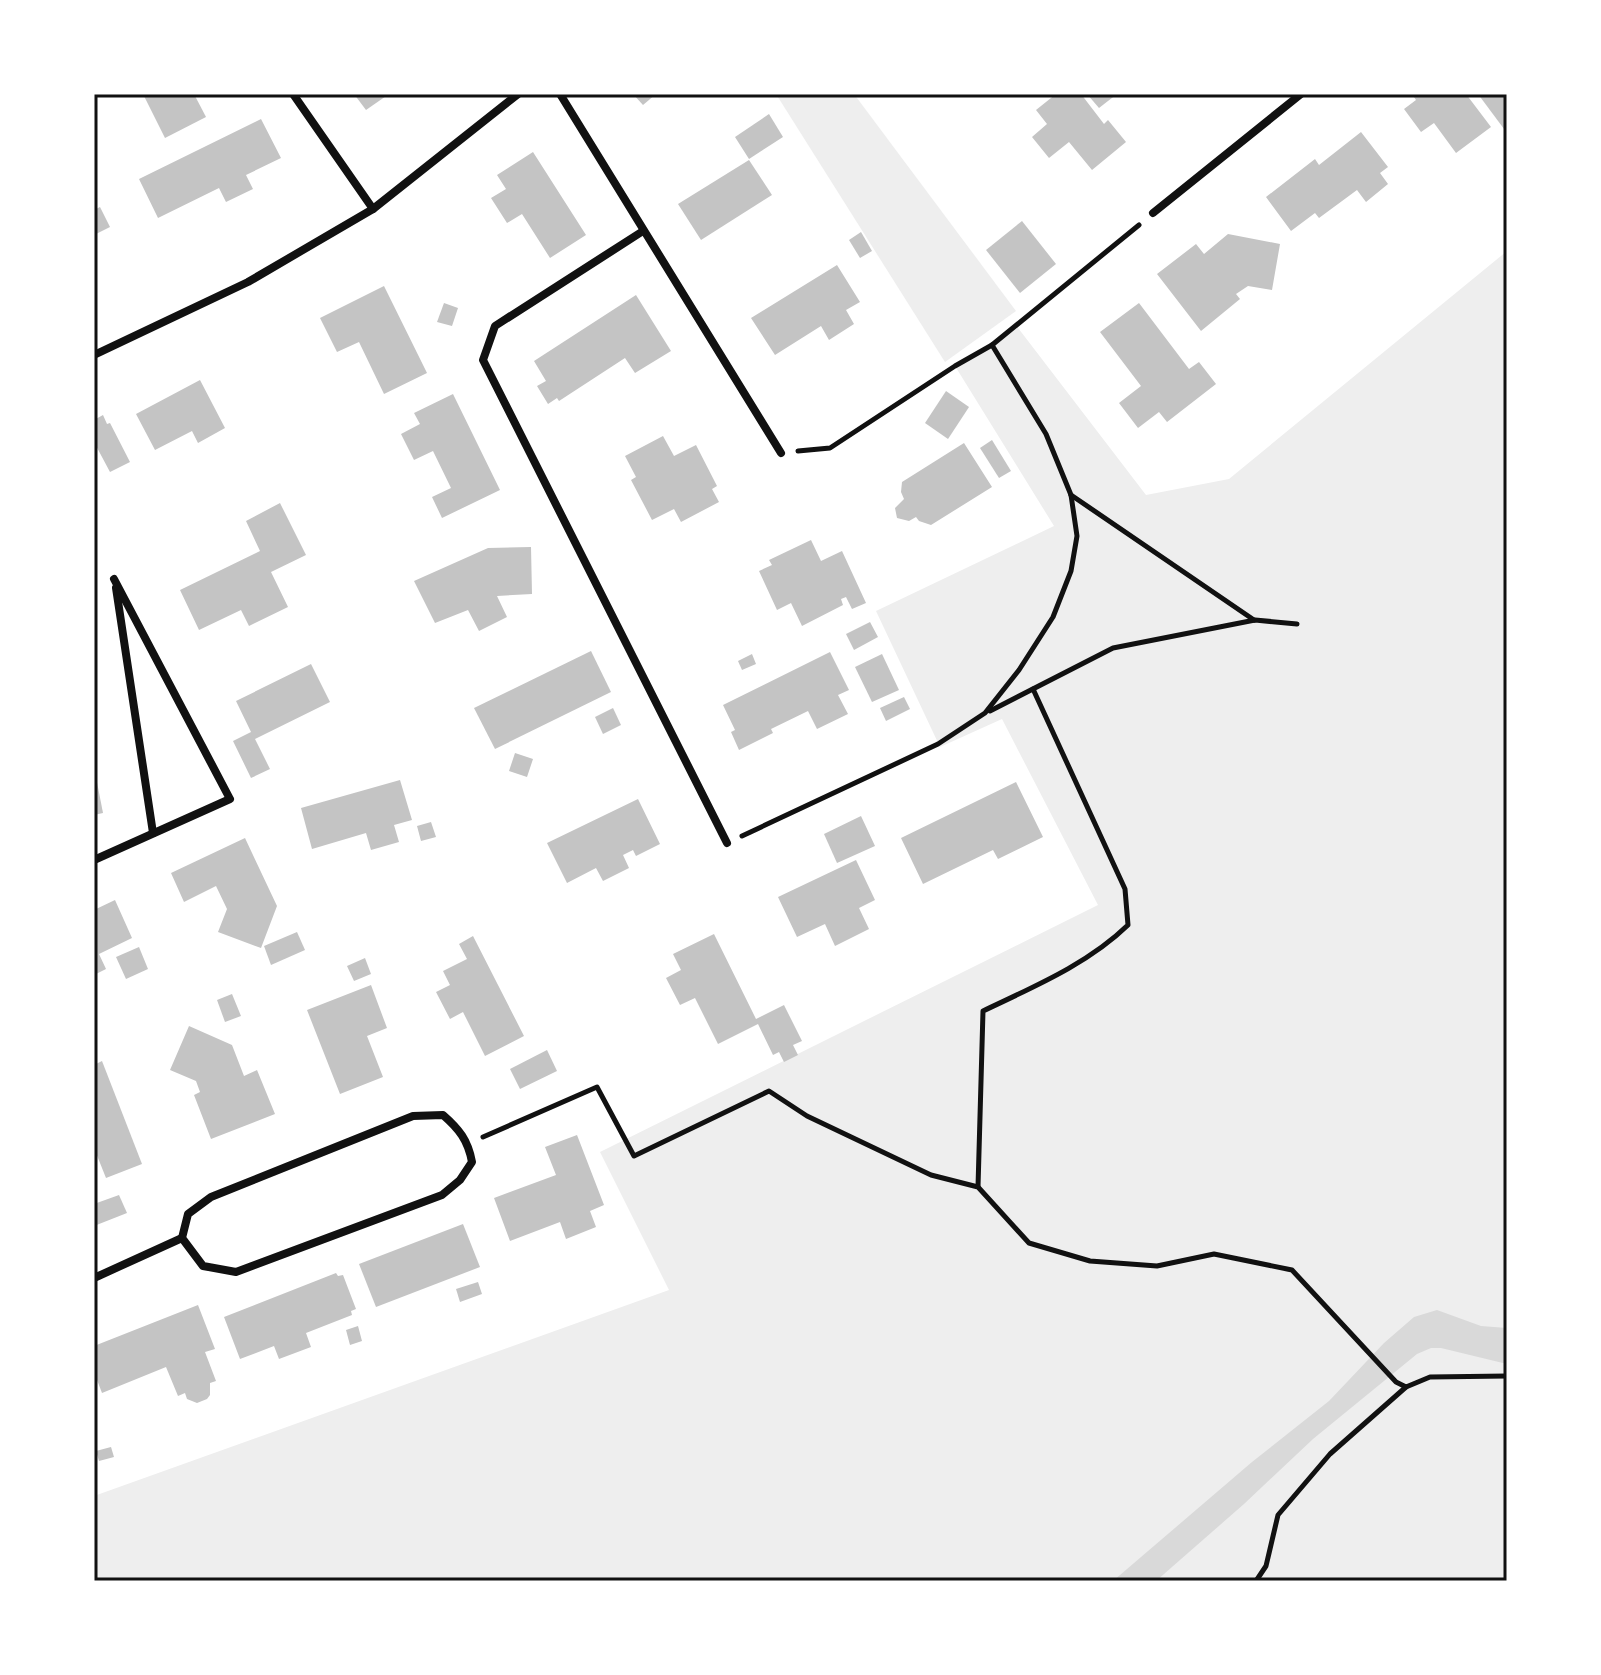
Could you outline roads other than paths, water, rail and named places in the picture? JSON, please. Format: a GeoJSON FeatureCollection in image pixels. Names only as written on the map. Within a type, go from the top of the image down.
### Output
{"type":"FeatureCollection","features":[{"type":"Feature","properties":{"kind":"street"},"geometry":{"type":"LineString","coordinates":[[293,94],[373,209]]}},
{"type":"Feature","properties":{"kind":"street"},"geometry":{"type":"LineString","coordinates":[[94,355],[248,282],[373,209],[518,94]]}},
{"type":"Feature","properties":{"kind":"street"},"geometry":{"type":"LineString","coordinates":[[560,94],[781,453]]}},
{"type":"Feature","properties":{"kind":"street"},"geometry":{"type":"LineString","coordinates":[[1153,213],[1301,94]]}},
{"type":"Feature","properties":{"kind":"street"},"geometry":{"type":"LineString","coordinates":[[643,231],[495,326],[483,360],[727,843]]}},
{"type":"Feature","properties":{"kind":"street"},"geometry":{"type":"LineString","coordinates":[[94,860],[230,799],[114,579],[153,833]]}},
{"type":"Feature","properties":{"kind":"street"},"geometry":{"type":"LineString","coordinates":[[443,1115],[469,1143],[472,1162],[460,1180],[442,1195],[236,1272],[203,1266],[182,1238],[188,1214],[211,1197],[413,1116],[443,1115]]}},
{"type":"Feature","properties":{"kind":"street"},"geometry":{"type":"LineString","coordinates":[[94,1278],[182,1238]]}}]}
